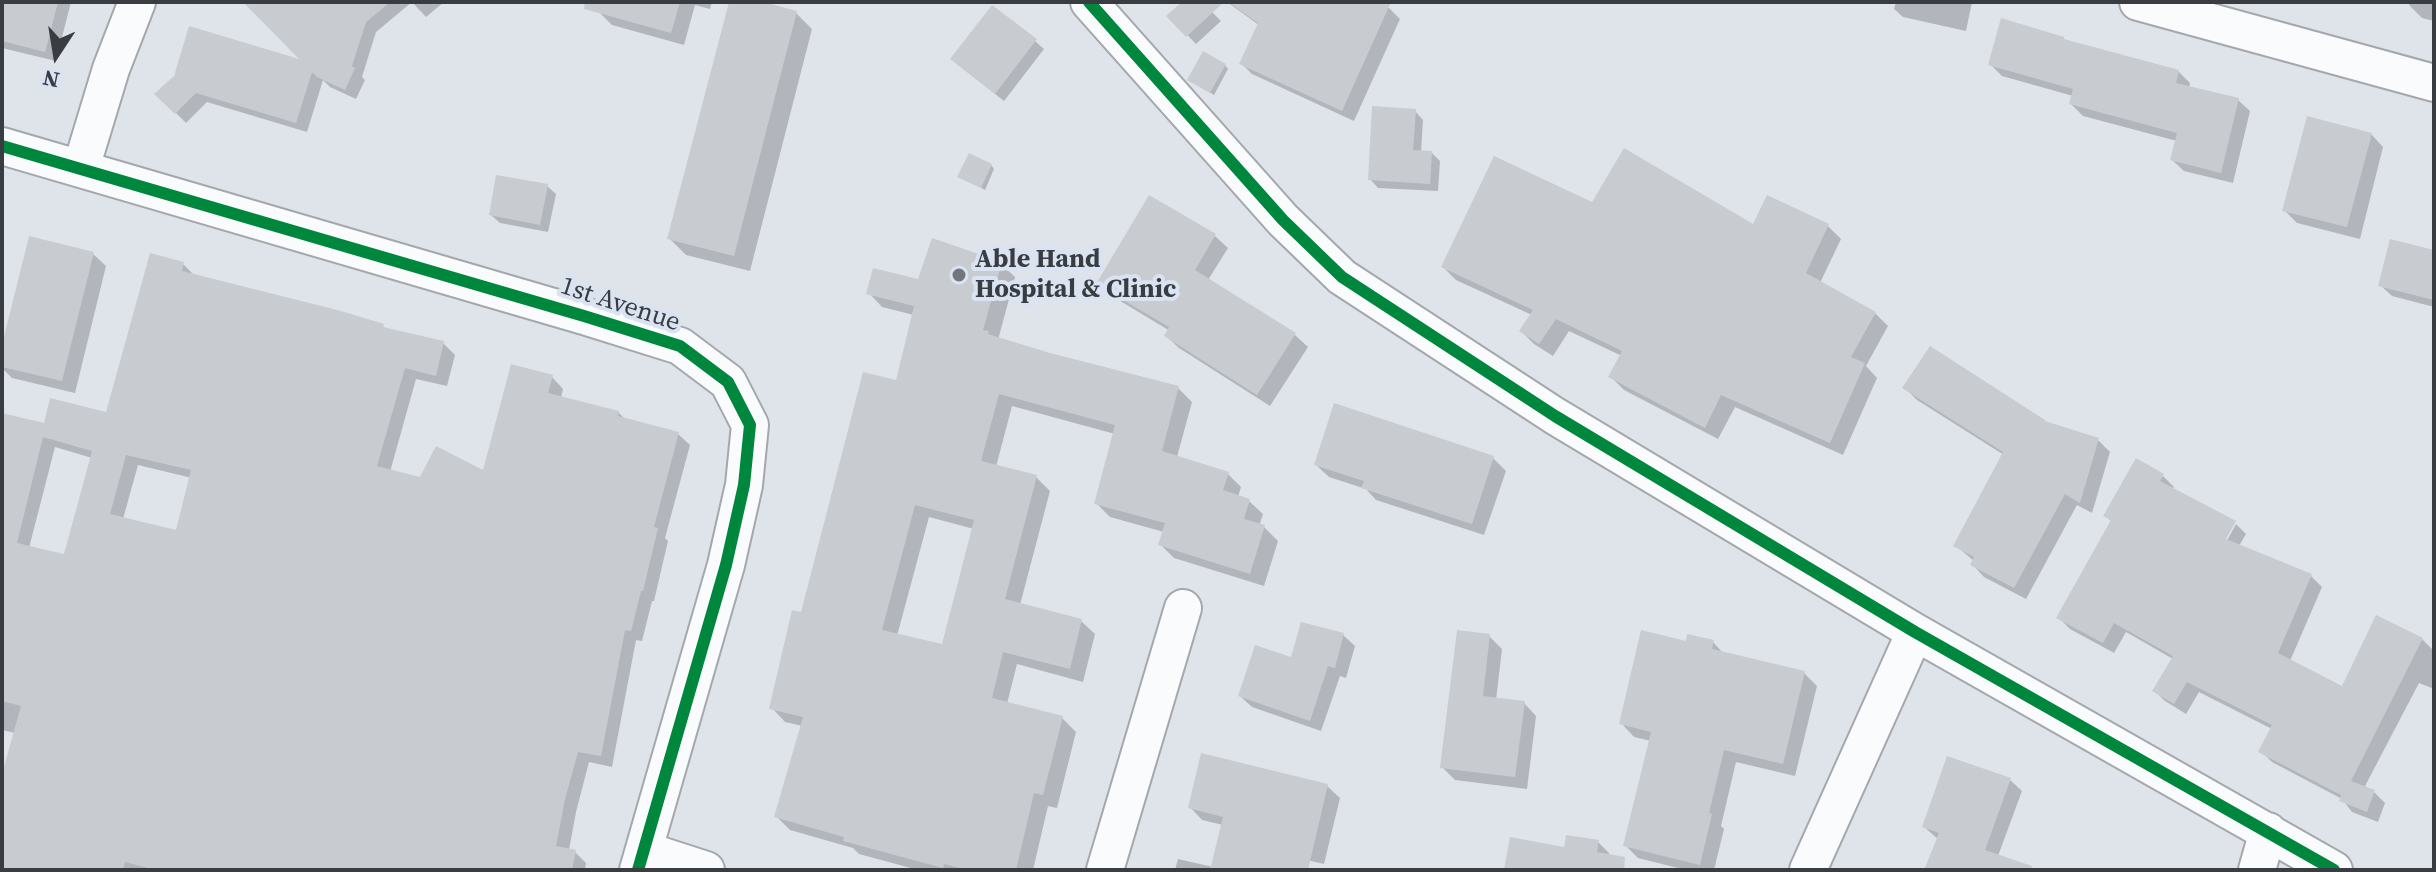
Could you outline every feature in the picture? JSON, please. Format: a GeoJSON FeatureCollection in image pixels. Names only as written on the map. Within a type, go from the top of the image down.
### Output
{"type":"FeatureCollection","features":[{"type":"Feature","properties":{"kind":"street"},"geometry":{"type":"LineString","coordinates":[[81,168],[111,69],[137,2]]}},
{"type":"Feature","properties":{"kind":"street"},"geometry":{"type":"LineString","coordinates":[[1089,2],[1283,220],[1342,277],[1555,416],[1915,632],[2334,870]]}},
{"type":"Feature","properties":{"kind":"street"},"geometry":{"type":"LineString","coordinates":[[2138,2],[2434,83]]}},
{"type":"Feature","properties":{"kind":"street","name":"1st Avenue"},"geometry":{"type":"LineString","coordinates":[[2,146],[680,346],[728,382],[750,425],[744,485],[726,565],[641,860]]}},
{"type":"Feature","properties":{"kind":"street"},"geometry":{"type":"LineString","coordinates":[[1105,870],[1183,608]]}},
{"type":"Feature","properties":{"kind":"street"},"geometry":{"type":"LineString","coordinates":[[1808,870],[1915,632]]}},
{"type":"Feature","properties":{"kind":"street"},"geometry":{"type":"LineString","coordinates":[[2257,870],[2268,831]]}},
{"type":"Feature","properties":{"kind":"street"},"geometry":{"type":"LineString","coordinates":[[641,860],[706,870]]}},
{"type":"Feature","properties":{"kind":"building"},"geometry":{"type":"Polygon","coordinates":[[[2,2],[58,2],[45,52],[2,41],[2,2]]]}},
{"type":"Feature","properties":{"kind":"building"},"geometry":{"type":"Polygon","coordinates":[[[243,2],[390,2],[366,22],[352,66],[355,68],[345,90],[312,72],[296,123],[196,93],[175,114],[154,94],[174,76],[189,26],[299,59],[243,2]]]}},
{"type":"Feature","properties":{"kind":"building"},"geometry":{"type":"Polygon","coordinates":[[[585,2],[680,2],[671,33],[584,9],[585,2]]]}},
{"type":"Feature","properties":{"kind":"building"},"geometry":{"type":"Polygon","coordinates":[[[729,2],[763,2],[797,11],[734,256],[667,239],[729,2]]]}},
{"type":"Feature","properties":{"kind":"building"},"geometry":{"type":"Polygon","coordinates":[[[1182,2],[1224,2],[1186,37],[1166,16],[1182,2]]]}},
{"type":"Feature","properties":{"kind":"building"},"geometry":{"type":"Polygon","coordinates":[[[1228,2],[1391,2],[1342,111],[1239,64],[1258,23],[1228,2]]]}},
{"type":"Feature","properties":{"kind":"building"},"geometry":{"type":"Polygon","coordinates":[[[992,5],[1037,39],[995,94],[950,59],[992,5]]]}},
{"type":"Feature","properties":{"kind":"building"},"geometry":{"type":"Polygon","coordinates":[[[2001,18],[2064,39],[2179,70],[2176,83],[2239,98],[2221,173],[2170,160],[2177,133],[2069,104],[2073,89],[1988,65],[2001,18]]]}},
{"type":"Feature","properties":{"kind":"building"},"geometry":{"type":"Polygon","coordinates":[[[1203,51],[1226,64],[1210,93],[1187,80],[1203,51]]]}},
{"type":"Feature","properties":{"kind":"building"},"geometry":{"type":"Polygon","coordinates":[[[1372,106],[1416,109],[1413,150],[1432,151],[1430,184],[1368,180],[1372,106]]]}},
{"type":"Feature","properties":{"kind":"building"},"geometry":{"type":"Polygon","coordinates":[[[2307,116],[2372,133],[2347,227],[2282,211],[2307,116]]]}},
{"type":"Feature","properties":{"kind":"building"},"geometry":{"type":"Polygon","coordinates":[[[1624,148],[1753,224],[1767,195],[1829,224],[1806,273],[1876,312],[1851,357],[1865,363],[1830,443],[1721,395],[1705,428],[1608,377],[1622,351],[1556,319],[1539,344],[1519,331],[1533,310],[1441,267],[1494,156],[1592,202],[1624,148]]]}},
{"type":"Feature","properties":{"kind":"building"},"geometry":{"type":"Polygon","coordinates":[[[969,153],[992,164],[981,188],[957,177],[969,153]]]}},
{"type":"Feature","properties":{"kind":"building"},"geometry":{"type":"Polygon","coordinates":[[[496,175],[548,184],[540,225],[489,215],[496,175]]]}},
{"type":"Feature","properties":{"kind":"building"},"geometry":{"type":"Polygon","coordinates":[[[1149,195],[1216,234],[1195,270],[1296,333],[1257,395],[1164,336],[1169,327],[1096,284],[1149,195]]]}},
{"type":"Feature","properties":{"kind":"building"},"geometry":{"type":"Polygon","coordinates":[[[29,236],[94,252],[62,381],[2,367],[2,345],[29,236]]]}},
{"type":"Feature","properties":{"kind":"building"},"geometry":{"type":"Polygon","coordinates":[[[932,238],[1002,262],[983,330],[989,331],[988,334],[1179,386],[1162,451],[1229,472],[1223,490],[1250,499],[1244,519],[1265,525],[1250,574],[1158,545],[1165,523],[1094,504],[1115,425],[999,394],[981,461],[1037,475],[1005,599],[1082,619],[1070,669],[1003,652],[992,698],[1063,716],[1043,795],[1034,793],[1016,870],[968,870],[944,864],[943,868],[843,841],[844,837],[774,817],[803,717],[769,709],[792,610],[801,612],[863,372],[896,380],[914,306],[866,294],[873,268],[918,279],[932,238]],[[915,505],[882,630],[942,644],[974,520],[915,505]]]}},
{"type":"Feature","properties":{"kind":"building"},"geometry":{"type":"Polygon","coordinates":[[[2390,239],[2434,250],[2434,300],[2378,286],[2390,239]]]}},
{"type":"Feature","properties":{"kind":"building"},"geometry":{"type":"Polygon","coordinates":[[[150,253],[184,262],[182,271],[444,341],[436,376],[405,368],[377,466],[420,477],[436,446],[483,470],[511,364],[553,375],[548,393],[619,411],[618,416],[679,432],[654,527],[658,528],[643,591],[631,631],[625,630],[601,756],[578,752],[565,799],[556,846],[576,850],[572,870],[156,870],[125,862],[123,870],[2,870],[2,774],[21,706],[2,701],[2,413],[44,423],[50,398],[106,412],[150,253]],[[43,437],[17,543],[64,554],[92,451],[43,437]],[[126,455],[110,514],[176,530],[191,470],[126,455]]]}},
{"type":"Feature","properties":{"kind":"building"},"geometry":{"type":"Polygon","coordinates":[[[1930,346],[2045,421],[2099,438],[2080,503],[2065,494],[2014,588],[1970,565],[1974,557],[1953,546],[2003,452],[1902,388],[1930,346]]]}},
{"type":"Feature","properties":{"kind":"building"},"geometry":{"type":"Polygon","coordinates":[[[1334,403],[1494,456],[1472,524],[1361,488],[1364,481],[1314,465],[1334,403]]]}},
{"type":"Feature","properties":{"kind":"building"},"geometry":{"type":"Polygon","coordinates":[[[2136,458],[2164,474],[2160,481],[2236,521],[2226,539],[2312,574],[2278,653],[2342,686],[2376,615],[2423,638],[2351,781],[2375,790],[2367,812],[2339,801],[2341,795],[2258,752],[2272,725],[2187,682],[2174,704],[2152,691],[2173,656],[2114,623],[2103,643],[2056,618],[2111,520],[2103,516],[2136,458]]]}},
{"type":"Feature","properties":{"kind":"building"},"geometry":{"type":"Polygon","coordinates":[[[1301,622],[1344,633],[1335,668],[1328,666],[1310,721],[1238,696],[1255,645],[1291,657],[1301,622]]]}},
{"type":"Feature","properties":{"kind":"building"},"geometry":{"type":"Polygon","coordinates":[[[1457,630],[1490,634],[1483,696],[1525,701],[1515,777],[1440,768],[1457,630]]]}},
{"type":"Feature","properties":{"kind":"building"},"geometry":{"type":"Polygon","coordinates":[[[1641,630],[1686,641],[1687,634],[1714,640],[1712,649],[1805,671],[1783,764],[1724,750],[1700,865],[1623,846],[1651,732],[1619,724],[1641,630]]]}},
{"type":"Feature","properties":{"kind":"building"},"geometry":{"type":"Polygon","coordinates":[[[1201,753],[1328,784],[1308,870],[1210,870],[1223,817],[1188,808],[1201,753]]]}},
{"type":"Feature","properties":{"kind":"building"},"geometry":{"type":"Polygon","coordinates":[[[1947,756],[2011,778],[1985,850],[2032,866],[2031,870],[1924,870],[1939,833],[1922,827],[1947,756]]]}},
{"type":"Feature","properties":{"kind":"building"},"geometry":{"type":"Polygon","coordinates":[[[1566,835],[1599,840],[1597,852],[1625,857],[1624,870],[1504,870],[1510,837],[1564,847],[1566,835]]]}},
{"type":"Feature","properties":{"kind":"cycle path"},"geometry":{"type":"LineString","coordinates":[[1089,2],[1283,220],[1342,277],[1555,416],[1915,632],[2334,870]]}},
{"type":"Feature","properties":{"kind":"cycle path"},"geometry":{"type":"LineString","coordinates":[[2,146],[680,346],[728,382],[750,425],[744,485],[726,565],[638,870]]}},
{"type":"Feature","properties":{"kind":"place","name":"Able Hand Hospital & Clinic"},"geometry":{"type":"Point","coordinates":[959,275]}}]}
